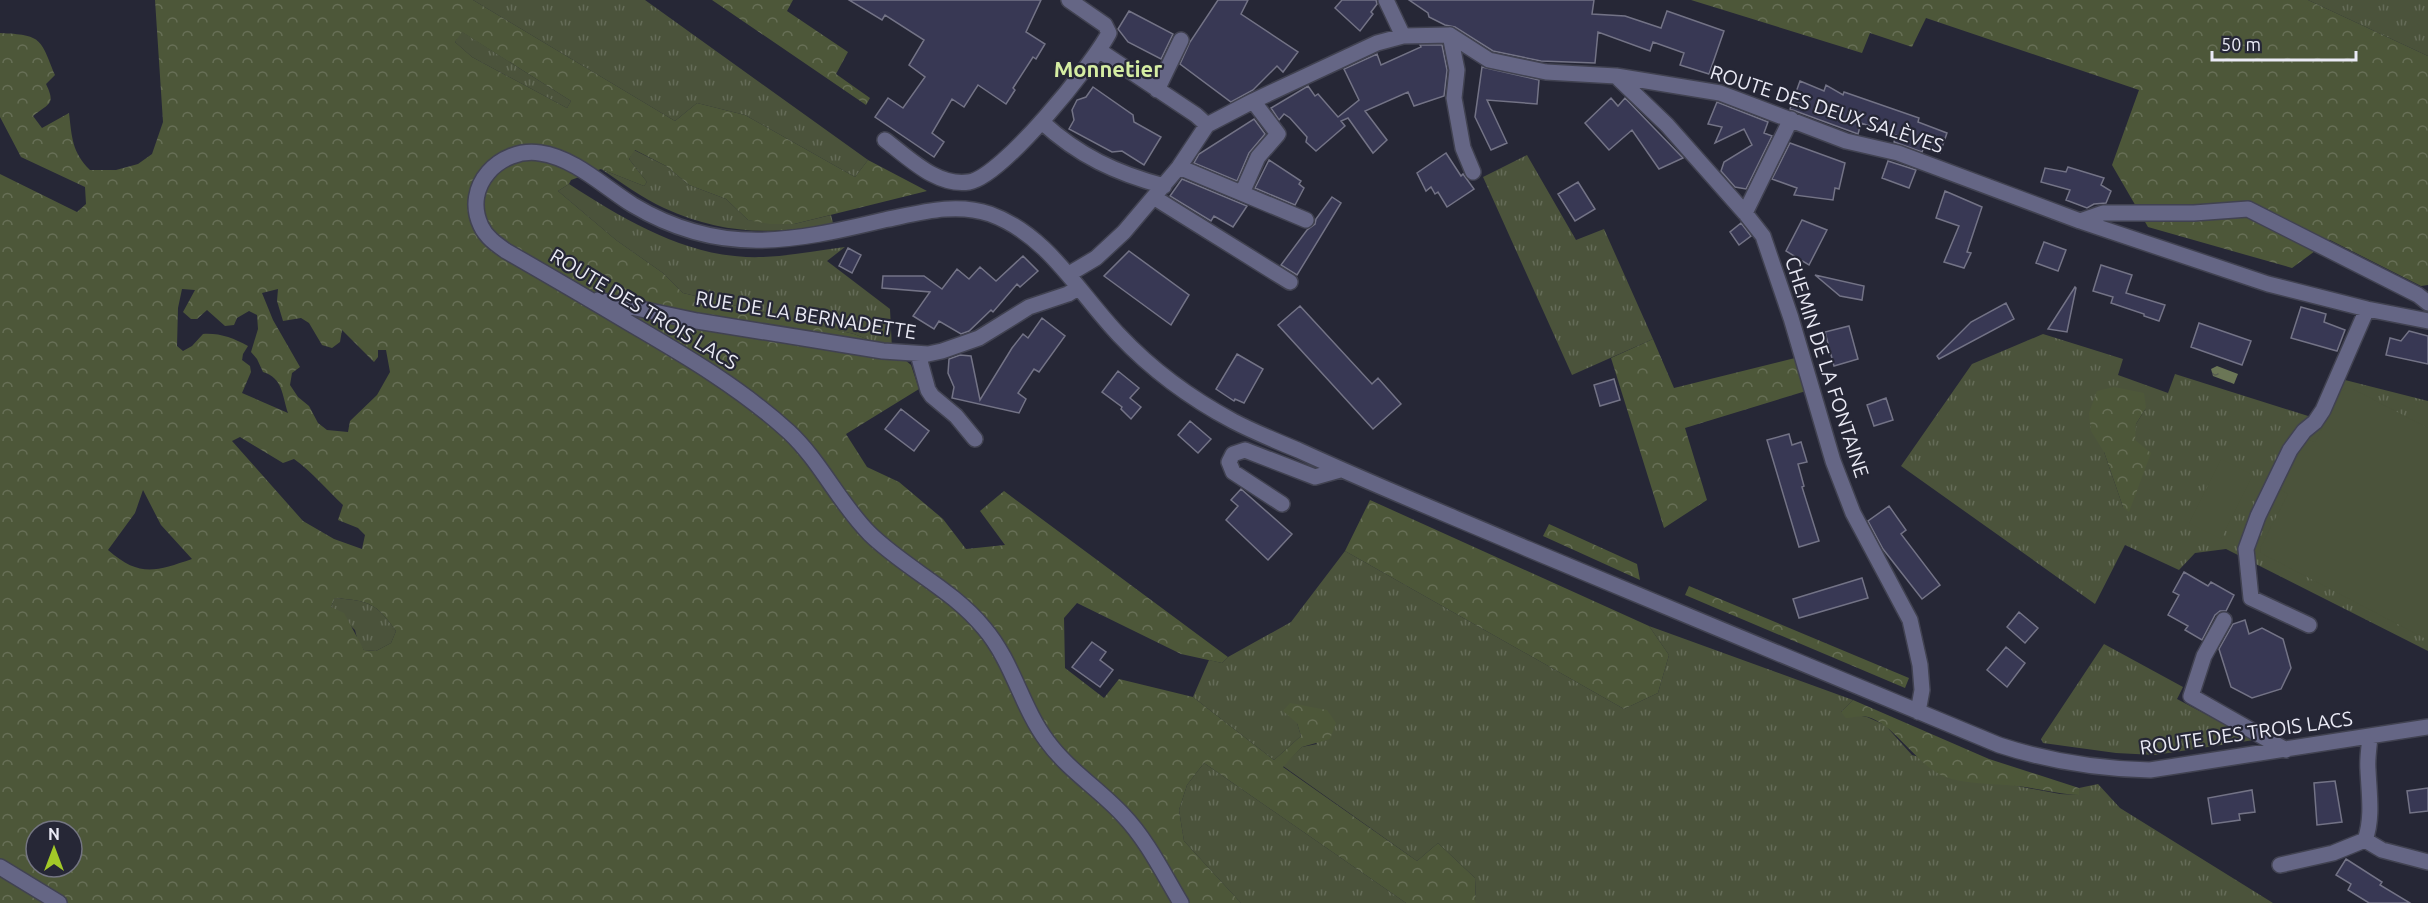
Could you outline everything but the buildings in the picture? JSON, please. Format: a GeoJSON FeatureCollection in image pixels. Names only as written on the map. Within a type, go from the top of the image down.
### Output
{"type":"FeatureCollection","features":[{"type":"Feature","properties":{"kind":"street"},"geometry":{"type":"LineString","coordinates":[[885,140],[943,180],[969,182],[981,178],[1008,156],[1042,122],[1100,51],[1109,33],[1105,25],[1069,0]]}},
{"type":"Feature","properties":{"kind":"street"},"geometry":{"type":"LineString","coordinates":[[1386,0],[1403,36]]}},
{"type":"Feature","properties":{"kind":"street"},"geometry":{"type":"LineString","coordinates":[[1069,274],[1096,258],[1124,232],[1160,192],[1207,125],[1253,100],[1377,43],[1403,36],[1450,35],[1457,70],[1454,98],[1463,148],[1473,172]]}},
{"type":"Feature","properties":{"kind":"street","name":"ROUTE DES DEUX SALÈVES"},"geometry":{"type":"LineString","coordinates":[[1450,35],[1489,60],[1546,72],[1616,76],[1720,93],[1846,141],[1898,153],[2080,221],[2268,284],[2367,309],[2428,321]]}},
{"type":"Feature","properties":{"kind":"street"},"geometry":{"type":"LineString","coordinates":[[1157,90],[1181,40]]}},
{"type":"Feature","properties":{"kind":"street"},"geometry":{"type":"LineString","coordinates":[[1100,51],[1196,115],[1207,125]]}},
{"type":"Feature","properties":{"kind":"street","name":"CHEMIN DE LA FONTAINE"},"geometry":{"type":"LineString","coordinates":[[1616,76],[1667,125],[1763,236],[1791,318],[1833,460],[1853,513],[1910,620],[1920,665],[1922,690],[1918,712]]}},
{"type":"Feature","properties":{"kind":"street"},"geometry":{"type":"LineString","coordinates":[[1242,193],[1258,157],[1278,134],[1253,100]]}},
{"type":"Feature","properties":{"kind":"street"},"geometry":{"type":"LineString","coordinates":[[1745,213],[1791,119]]}},
{"type":"Feature","properties":{"kind":"street"},"geometry":{"type":"LineString","coordinates":[[1042,122],[1062,140],[1103,166],[1160,192],[1290,282]]}},
{"type":"Feature","properties":{"kind":"street","name":"ROUTE DES TROIS LACS"},"geometry":{"type":"LineString","coordinates":[[1181,903],[1150,849],[1133,826],[1048,743],[1034,723],[1004,656],[984,628],[964,606],[887,549],[868,532],[807,452],[768,414],[683,354],[506,251],[487,236],[477,210],[479,190],[488,172],[502,159],[522,152],[553,155],[660,219],[694,231],[728,239],[765,241],[800,239],[928,210],[949,208],[992,214],[1020,230],[1050,253],[1134,351],[1168,380],[1234,421],[1340,470],[1918,712],[2040,759],[2119,770],[2174,768],[2428,727]]}},
{"type":"Feature","properties":{"kind":"street"},"geometry":{"type":"LineString","coordinates":[[1179,166],[1306,220]]}},
{"type":"Feature","properties":{"kind":"street"},"geometry":{"type":"LineString","coordinates":[[2080,221],[2103,213],[2194,213],[2248,209],[2418,295],[2428,303]]}},
{"type":"Feature","properties":{"kind":"street","name":"RUE DE LA BERNADETTE"},"geometry":{"type":"LineString","coordinates":[[586,297],[697,321],[884,351],[918,354],[942,351],[979,338],[1029,307],[1068,294],[1078,288]]}},
{"type":"Feature","properties":{"kind":"street"},"geometry":{"type":"LineString","coordinates":[[2309,625],[2251,598],[2246,549],[2258,516],[2290,450],[2323,410],[2367,309]]}},
{"type":"Feature","properties":{"kind":"street"},"geometry":{"type":"LineString","coordinates":[[918,354],[928,390],[956,416],[975,440]]}},
{"type":"Feature","properties":{"kind":"street"},"geometry":{"type":"LineString","coordinates":[[1282,504],[1233,472],[1229,462],[1233,454],[1245,450],[1315,477],[1340,470]]}},
{"type":"Feature","properties":{"kind":"street"},"geometry":{"type":"LineString","coordinates":[[2224,620],[2204,656],[2191,696],[2286,750]]}},
{"type":"Feature","properties":{"kind":"street"},"geometry":{"type":"LineString","coordinates":[[2365,840],[2370,803],[2368,767],[2370,737]]}},
{"type":"Feature","properties":{"kind":"street"},"geometry":{"type":"LineString","coordinates":[[2280,864],[2333,853],[2365,840],[2393,854],[2428,862]]}},
{"type":"Feature","properties":{"kind":"street"},"geometry":{"type":"LineString","coordinates":[[0,867],[59,903]]}},
{"type":"Feature","properties":{"kind":"green space"},"geometry":{"type":"Polygon","coordinates":[[[155,0],[473,0],[675,121],[697,103],[745,115],[855,177],[868,160],[927,191],[794,224],[770,224],[748,220],[726,199],[689,185],[666,166],[635,150],[629,159],[647,182],[644,186],[601,169],[571,180],[558,191],[616,240],[663,273],[683,293],[854,334],[892,349],[911,365],[919,389],[846,434],[867,467],[899,482],[943,519],[966,549],[1005,545],[980,511],[1004,491],[1228,657],[1222,663],[1181,654],[1077,603],[1064,618],[1065,668],[1104,698],[1119,679],[1193,697],[1274,760],[1301,736],[1297,723],[1283,711],[1290,703],[1327,710],[1336,723],[1330,739],[1302,747],[1283,767],[1417,861],[1438,843],[1475,878],[1476,903],[1406,903],[1204,763],[1187,785],[1179,810],[1184,841],[1241,903],[0,903],[0,174],[77,212],[86,204],[85,187],[21,157],[0,117],[0,33],[32,37],[42,46],[55,75],[46,84],[51,100],[47,106],[33,116],[42,128],[69,113],[76,151],[90,170],[116,170],[138,164],[152,154],[163,122],[155,0]],[[462,32],[455,42],[472,57],[567,108],[571,101],[462,32]],[[182,289],[178,308],[177,346],[183,351],[192,346],[203,334],[215,334],[248,346],[242,360],[250,366],[251,372],[242,393],[288,413],[278,383],[263,372],[251,352],[258,329],[257,315],[249,311],[237,318],[234,325],[225,326],[207,310],[197,319],[191,319],[183,312],[195,290],[182,289]],[[278,289],[262,293],[273,320],[300,367],[292,373],[290,385],[298,397],[309,406],[318,423],[327,430],[348,432],[350,421],[377,395],[390,372],[386,350],[378,350],[378,357],[374,362],[342,330],[340,342],[332,348],[322,345],[309,323],[301,318],[283,321],[277,301],[278,289]],[[240,437],[232,441],[303,521],[334,539],[362,549],[365,535],[358,528],[338,520],[343,505],[301,464],[294,459],[283,463],[240,437]],[[143,490],[135,513],[108,550],[119,559],[148,570],[168,567],[192,559],[161,525],[143,490]],[[335,598],[331,607],[344,613],[364,650],[376,651],[391,643],[396,631],[383,614],[371,605],[356,600],[335,598]]]}},
{"type":"Feature","properties":{"kind":"green space"},"geometry":{"type":"Polygon","coordinates":[[[473,0],[645,0],[868,160],[855,177],[745,115],[697,103],[675,121],[473,0]]]}},
{"type":"Feature","properties":{"kind":"green space"},"geometry":{"type":"Polygon","coordinates":[[[712,0],[793,0],[787,11],[848,52],[836,74],[870,98],[866,105],[712,0]]]}},
{"type":"Feature","properties":{"kind":"green space"},"geometry":{"type":"Polygon","coordinates":[[[1691,0],[2308,0],[2428,56],[2428,285],[2421,286],[2330,240],[2292,268],[2148,227],[2112,165],[2139,90],[1926,18],[1912,47],[1870,33],[1862,53],[1691,0]]]}},
{"type":"Feature","properties":{"kind":"green space"},"geometry":{"type":"Polygon","coordinates":[[[2308,0],[2428,0],[2428,56],[2308,0]]]}},
{"type":"Feature","properties":{"kind":"green space"},"geometry":{"type":"Polygon","coordinates":[[[461,31],[571,101],[567,108],[472,57],[455,42],[461,31]]]}},
{"type":"Feature","properties":{"kind":"green space"},"geometry":{"type":"Polygon","coordinates":[[[634,150],[666,166],[689,185],[726,199],[748,220],[794,224],[831,215],[833,223],[768,231],[726,228],[685,217],[648,200],[601,169],[644,186],[647,182],[629,159],[634,150]]]}},
{"type":"Feature","properties":{"kind":"green space"},"geometry":{"type":"Polygon","coordinates":[[[1527,155],[1576,240],[1604,229],[1653,339],[1572,375],[1483,177],[1527,155]]]}},
{"type":"Feature","properties":{"kind":"green space"},"geometry":{"type":"Polygon","coordinates":[[[569,184],[637,225],[661,236],[711,252],[763,257],[845,247],[827,261],[890,309],[892,349],[854,334],[683,293],[663,273],[616,240],[558,191],[569,184]]]}},
{"type":"Feature","properties":{"kind":"green space"},"geometry":{"type":"Polygon","coordinates":[[[2043,334],[2123,359],[2118,375],[2168,393],[2175,374],[2324,421],[2345,380],[2428,401],[2428,651],[2226,549],[2195,553],[2179,570],[2125,545],[2095,604],[1901,466],[1972,364],[2043,334]],[[2146,408],[2104,452],[2123,507],[2136,424],[2146,408]]]}},
{"type":"Feature","properties":{"kind":"green space"},"geometry":{"type":"Polygon","coordinates":[[[1653,339],[1674,388],[1795,358],[1806,391],[1685,428],[1707,500],[1664,528],[1611,358],[1653,339]]]}},
{"type":"Feature","properties":{"kind":"green space"},"geometry":{"type":"Polygon","coordinates":[[[2114,387],[2144,393],[2146,408],[2136,424],[2135,440],[2151,453],[2129,512],[2123,507],[2104,452],[2091,431],[2089,413],[2097,391],[2114,387]]]}},
{"type":"Feature","properties":{"kind":"green space"},"geometry":{"type":"Polygon","coordinates":[[[2351,388],[2428,428],[2428,640],[2261,553],[2260,548],[2288,494],[2280,489],[2306,439],[2315,442],[2342,391],[2351,388]]]}},
{"type":"Feature","properties":{"kind":"green space"},"geometry":{"type":"Polygon","coordinates":[[[2221,459],[2253,475],[2221,539],[2189,523],[2221,459]]]}},
{"type":"Feature","properties":{"kind":"green space"},"geometry":{"type":"Polygon","coordinates":[[[1370,500],[1649,626],[1669,655],[1658,693],[1624,709],[1345,551],[1370,500]]]}},
{"type":"Feature","properties":{"kind":"green space"},"geometry":{"type":"Polygon","coordinates":[[[1549,524],[1637,564],[1640,580],[1543,536],[1549,524]]]}},
{"type":"Feature","properties":{"kind":"green space"},"geometry":{"type":"Polygon","coordinates":[[[1345,551],[1624,709],[1658,693],[1669,655],[1649,626],[1853,700],[1841,712],[1867,717],[1885,725],[1912,755],[2017,786],[2060,794],[2079,795],[2079,788],[2098,784],[2120,808],[2273,903],[1476,903],[1475,878],[1438,843],[1417,861],[1283,766],[1302,747],[1317,744],[1297,723],[1301,736],[1274,760],[1193,697],[1209,660],[1222,663],[1228,657],[1291,622],[1345,551]]]}},
{"type":"Feature","properties":{"kind":"green space"},"geometry":{"type":"Polygon","coordinates":[[[1689,586],[1909,678],[1905,688],[1685,595],[1689,586]]]}},
{"type":"Feature","properties":{"kind":"green space"},"geometry":{"type":"Polygon","coordinates":[[[335,598],[364,602],[377,609],[396,631],[391,643],[376,651],[364,650],[358,642],[355,630],[331,607],[335,598]]]}},
{"type":"Feature","properties":{"kind":"green space"},"geometry":{"type":"Polygon","coordinates":[[[2104,644],[2183,687],[2177,699],[2254,740],[2155,755],[2116,753],[2043,743],[2041,739],[2104,644]]]}},
{"type":"Feature","properties":{"kind":"green space"},"geometry":{"type":"Polygon","coordinates":[[[1853,700],[1989,759],[2079,788],[2079,795],[1970,782],[1943,776],[1923,762],[1878,721],[1866,716],[1846,718],[1841,712],[1853,700]]]}},
{"type":"Feature","properties":{"kind":"green space"},"geometry":{"type":"Polygon","coordinates":[[[1204,763],[1406,903],[1241,903],[1184,841],[1179,810],[1187,785],[1204,763]]]}},
{"type":"Feature","properties":{"kind":"water"},"geometry":{"type":"Polygon","coordinates":[[[2217,366],[2238,374],[2234,384],[2213,376],[2211,369],[2217,366]]]}},
{"type":"Feature","properties":{"kind":"district","name":"Monnetier"},"geometry":{"type":"Point","coordinates":[1108,69]}}]}
